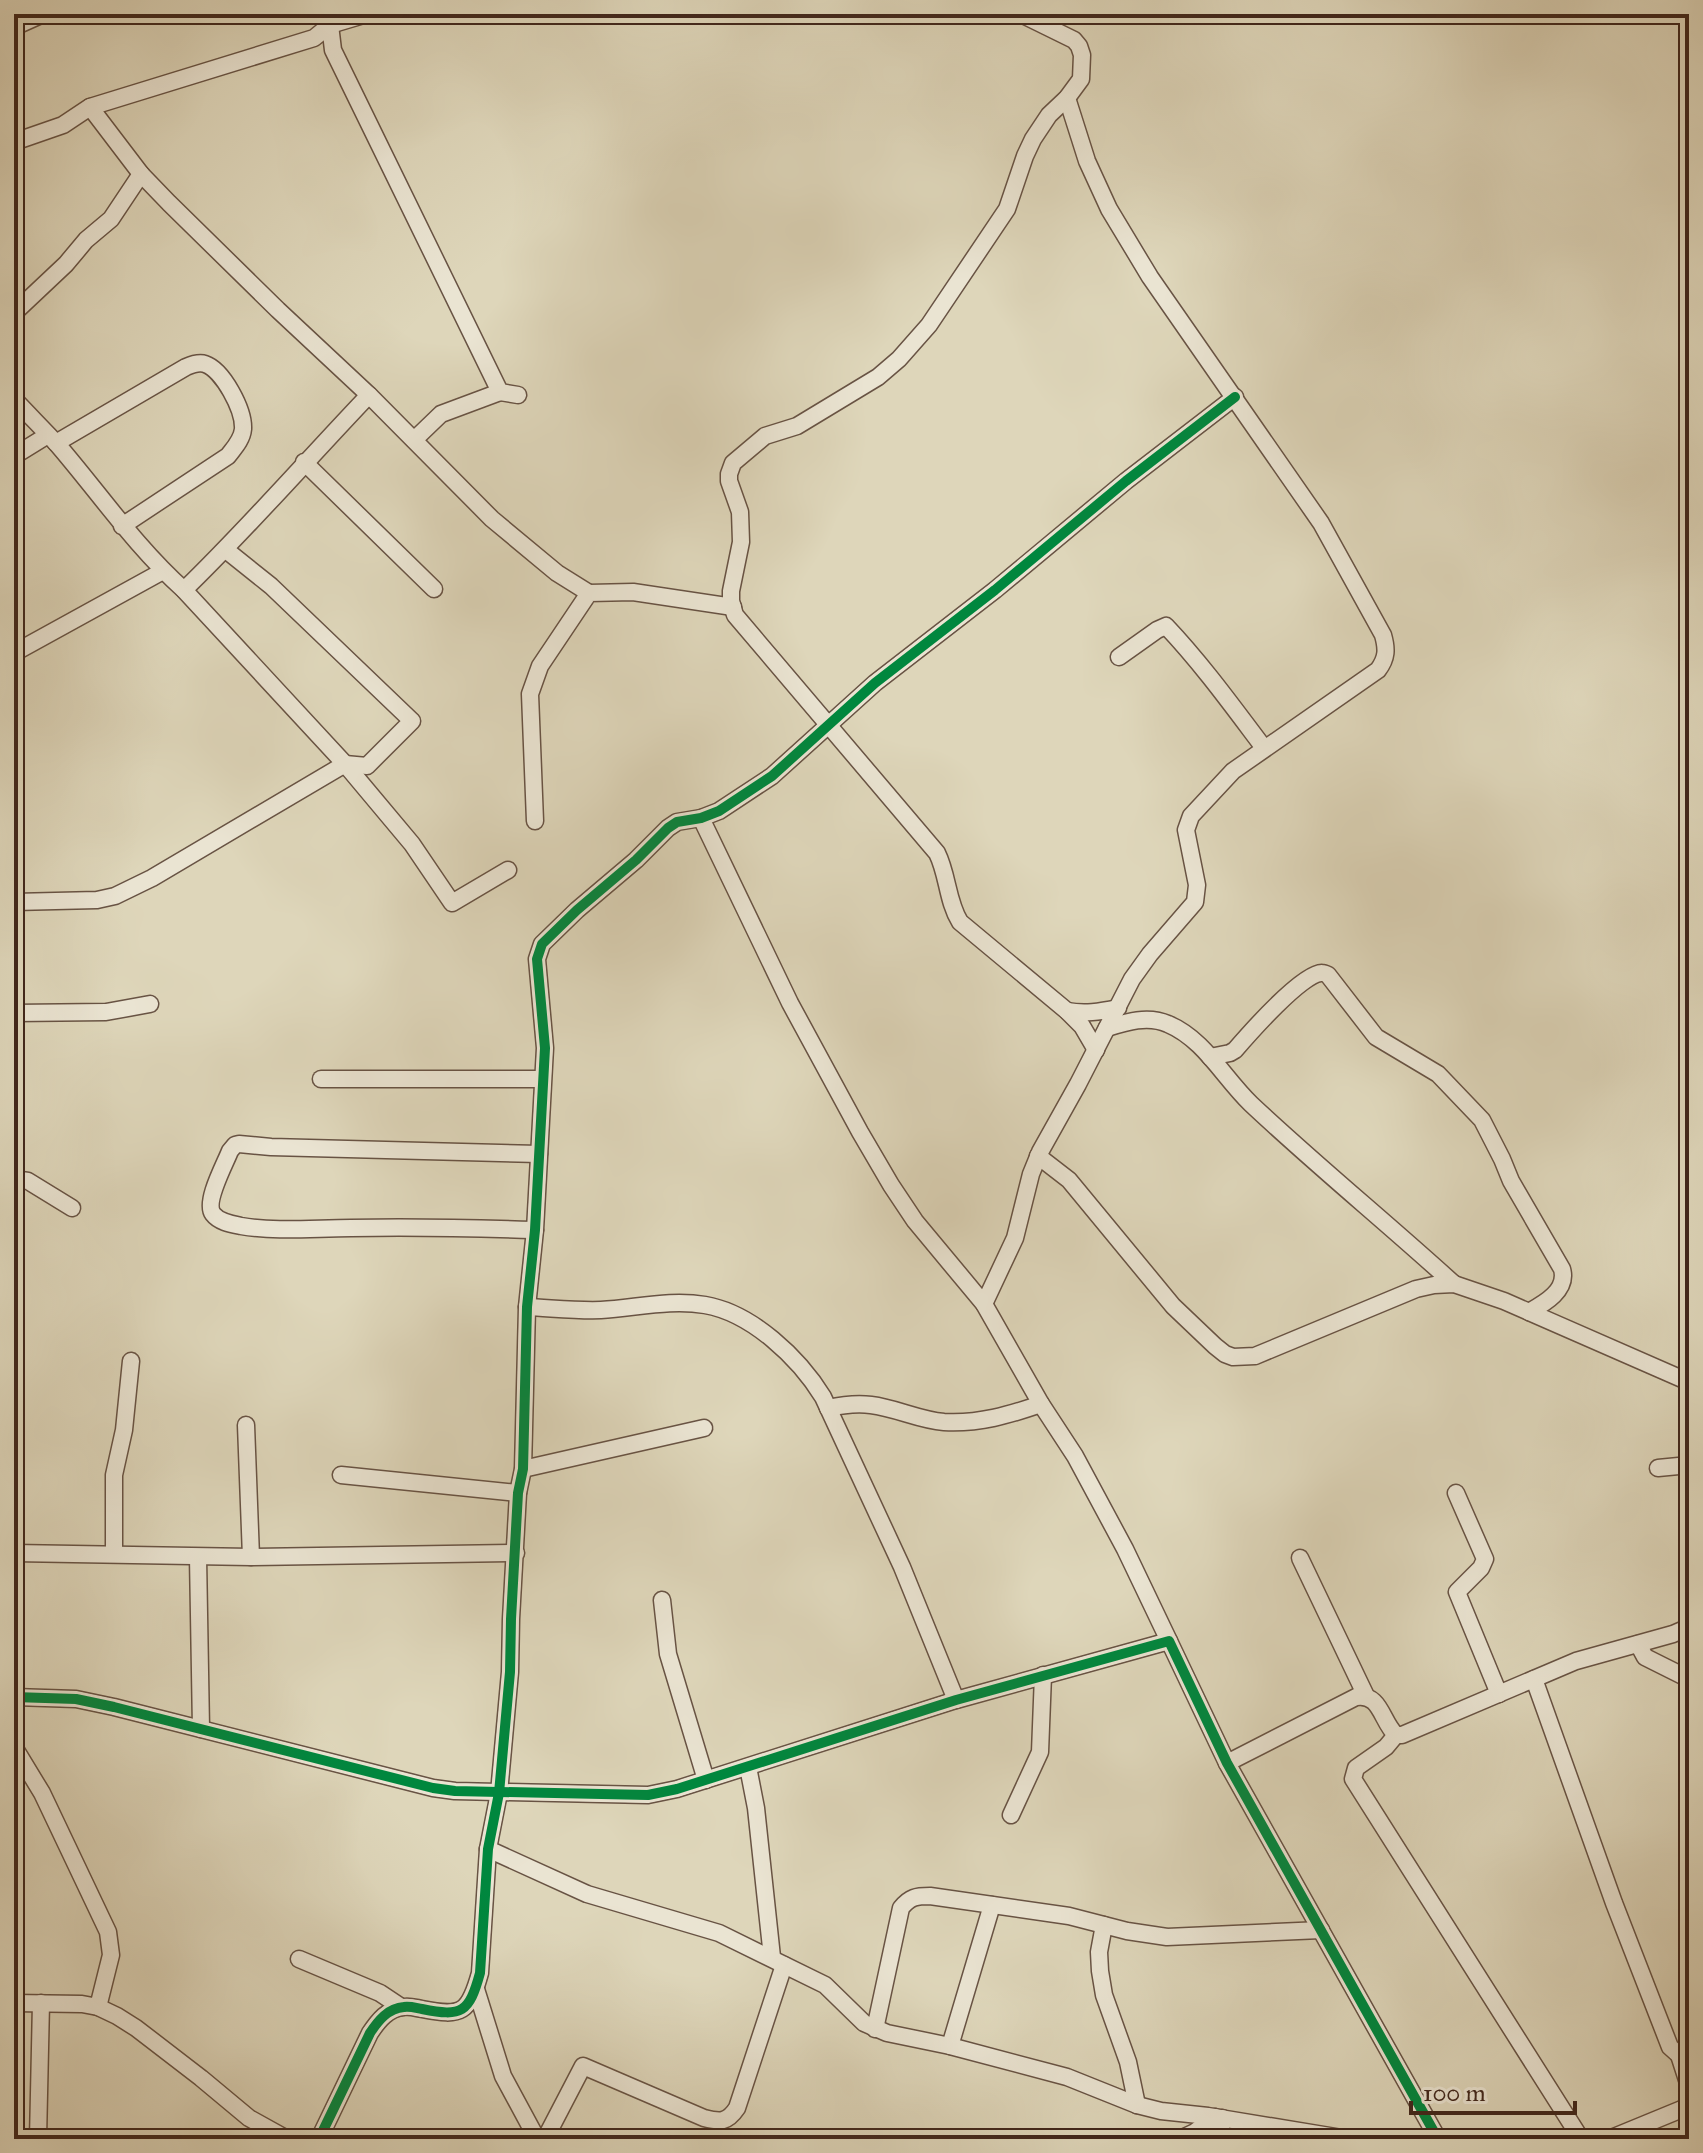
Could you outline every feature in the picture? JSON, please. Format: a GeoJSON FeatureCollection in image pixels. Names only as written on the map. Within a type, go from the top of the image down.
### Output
{"type":"FeatureCollection","features":[{"type":"Feature","properties":{"kind":"street"},"geometry":{"type":"LineString","coordinates":[[14,19],[42,14]]}},
{"type":"Feature","properties":{"kind":"street"},"geometry":{"type":"LineString","coordinates":[[14,27],[42,14]]}},
{"type":"Feature","properties":{"kind":"street"},"geometry":{"type":"LineString","coordinates":[[14,142],[63,125],[90,107],[314,38],[330,25],[367,14]]}},
{"type":"Feature","properties":{"kind":"street"},"geometry":{"type":"LineString","coordinates":[[1021,14],[1074,40],[1082,55],[1081,79],[1049,115],[1033,139],[1007,209],[985,244],[929,325],[899,359],[866,385],[797,426],[765,436],[733,463],[729,481],[740,512],[741,542],[731,591],[735,615],[937,853],[946,872],[953,911],[960,922],[1067,1011],[1082,1026],[1096,1050]]}},
{"type":"Feature","properties":{"kind":"street"},"geometry":{"type":"LineString","coordinates":[[330,25],[333,50],[500,392]]}},
{"type":"Feature","properties":{"kind":"street"},"geometry":{"type":"LineString","coordinates":[[314,38],[333,50]]}},
{"type":"Feature","properties":{"kind":"street"},"geometry":{"type":"LineString","coordinates":[[984,1304],[1019,1227],[1038,1156],[1132,979],[1195,902],[1197,885],[1186,830],[1191,816],[1233,771],[1378,670],[1385,660],[1386,646],[1378,624],[1321,523],[1150,277],[1109,209],[1087,161],[1067,98]]}},
{"type":"Feature","properties":{"kind":"street"},"geometry":{"type":"LineString","coordinates":[[90,107],[141,174],[492,519],[557,573],[589,593],[633,592],[733,607]]}},
{"type":"Feature","properties":{"kind":"street"},"geometry":{"type":"LineString","coordinates":[[14,313],[111,219],[141,174]]}},
{"type":"Feature","properties":{"kind":"street"},"geometry":{"type":"LineString","coordinates":[[14,456],[186,367],[201,363],[208,365],[234,395],[242,415],[240,441],[228,456],[122,526]]}},
{"type":"Feature","properties":{"kind":"street"},"geometry":{"type":"LineString","coordinates":[[414,440],[441,414],[500,392],[518,395]]}},
{"type":"Feature","properties":{"kind":"street"},"geometry":{"type":"LineString","coordinates":[[184,590],[226,550],[369,395]]}},
{"type":"Feature","properties":{"kind":"street"},"geometry":{"type":"LineString","coordinates":[[299,1959],[380,1993],[401,2007],[456,2014],[476,1989],[480,1973],[488,1849],[499,1793],[510,1672],[518,1493],[523,1469],[527,1307],[535,1230],[544,1029],[537,959],[542,944],[668,828],[719,811],[772,776],[875,683],[1235,397]]}},
{"type":"Feature","properties":{"kind":"street"},"geometry":{"type":"LineString","coordinates":[[14,399],[52,439],[122,526],[345,764],[412,844],[452,903],[508,870]]}},
{"type":"Feature","properties":{"kind":"street"},"geometry":{"type":"LineString","coordinates":[[304,462],[434,589]]}},
{"type":"Feature","properties":{"kind":"street"},"geometry":{"type":"LineString","coordinates":[[14,902],[97,900],[115,896],[152,878],[345,764],[367,766],[412,721],[271,586],[226,550]]}},
{"type":"Feature","properties":{"kind":"street"},"geometry":{"type":"LineString","coordinates":[[14,653],[163,571]]}},
{"type":"Feature","properties":{"kind":"street"},"geometry":{"type":"LineString","coordinates":[[535,821],[530,694],[540,666],[589,593]]}},
{"type":"Feature","properties":{"kind":"street"},"geometry":{"type":"LineString","coordinates":[[1119,657],[1166,626],[1264,748]]}},
{"type":"Feature","properties":{"kind":"street"},"geometry":{"type":"LineString","coordinates":[[701,818],[790,1003],[891,1185],[915,1221],[984,1304],[1041,1404],[1083,1469],[1125,1549],[1227,1763],[1438,2139]]}},
{"type":"Feature","properties":{"kind":"street"},"geometry":{"type":"LineString","coordinates":[[1210,1057],[1235,1050],[1292,990],[1315,975],[1328,975],[1376,1037],[1438,1074],[1482,1120],[1511,1181],[1564,1275],[1559,1289],[1529,1312]]}},
{"type":"Feature","properties":{"kind":"street"},"geometry":{"type":"LineString","coordinates":[[14,1013],[106,1012],[150,1004]]}},
{"type":"Feature","properties":{"kind":"street"},"geometry":{"type":"LineString","coordinates":[[1067,1011],[1084,1014],[1118,1008]]}},
{"type":"Feature","properties":{"kind":"street"},"geometry":{"type":"LineString","coordinates":[[1107,1028],[1134,1020],[1165,1022],[1195,1040],[1249,1102],[1454,1284],[1529,1312],[1689,1382]]}},
{"type":"Feature","properties":{"kind":"street"},"geometry":{"type":"LineString","coordinates":[[321,1079],[542,1079]]}},
{"type":"Feature","properties":{"kind":"street"},"geometry":{"type":"LineString","coordinates":[[535,1230],[242,1227],[217,1217],[211,1209],[211,1199],[230,1151],[239,1144],[539,1154]]}},
{"type":"Feature","properties":{"kind":"street"},"geometry":{"type":"LineString","coordinates":[[1038,1156],[1069,1180],[1173,1306],[1215,1346],[1233,1357],[1255,1356],[1416,1289],[1454,1284]]}},
{"type":"Feature","properties":{"kind":"street"},"geometry":{"type":"LineString","coordinates":[[14,1179],[28,1181],[72,1208]]}},
{"type":"Feature","properties":{"kind":"street"},"geometry":{"type":"LineString","coordinates":[[527,1307],[600,1310],[653,1303],[706,1305],[742,1319],[768,1335],[813,1382],[828,1408],[902,1567],[956,1700]]}},
{"type":"Feature","properties":{"kind":"street"},"geometry":{"type":"LineString","coordinates":[[114,1554],[114,1475],[124,1430],[131,1361]]}},
{"type":"Feature","properties":{"kind":"street"},"geometry":{"type":"LineString","coordinates":[[828,1408],[851,1404],[873,1405],[941,1422],[968,1422],[1001,1417],[1041,1404]]}},
{"type":"Feature","properties":{"kind":"street"},"geometry":{"type":"LineString","coordinates":[[246,1425],[251,1557]]}},
{"type":"Feature","properties":{"kind":"street"},"geometry":{"type":"LineString","coordinates":[[523,1469],[704,1428]]}},
{"type":"Feature","properties":{"kind":"street"},"geometry":{"type":"LineString","coordinates":[[1658,1468],[1689,1465]]}},
{"type":"Feature","properties":{"kind":"street"},"geometry":{"type":"LineString","coordinates":[[341,1475],[518,1493]]}},
{"type":"Feature","properties":{"kind":"street"},"geometry":{"type":"LineString","coordinates":[[1456,1493],[1485,1559],[1481,1568],[1457,1592],[1499,1694]]}},
{"type":"Feature","properties":{"kind":"street"},"geometry":{"type":"LineString","coordinates":[[14,1553],[198,1557],[516,1553]]}},
{"type":"Feature","properties":{"kind":"street"},"geometry":{"type":"LineString","coordinates":[[198,1557],[201,1729]]}},
{"type":"Feature","properties":{"kind":"street"},"geometry":{"type":"LineString","coordinates":[[1300,1558],[1366,1696],[1375,1702],[1396,1735]]}},
{"type":"Feature","properties":{"kind":"street"},"geometry":{"type":"LineString","coordinates":[[662,1600],[668,1654],[706,1780]]}},
{"type":"Feature","properties":{"kind":"street"},"geometry":{"type":"LineString","coordinates":[[1581,2139],[1357,1787],[1353,1774],[1356,1768],[1386,1747],[1396,1735],[1410,1732],[1576,1661],[1689,1627]]}},
{"type":"Feature","properties":{"kind":"street"},"geometry":{"type":"LineString","coordinates":[[14,1697],[76,1699],[433,1788],[499,1793],[648,1795],[677,1789],[956,1700],[1169,1641]]}},
{"type":"Feature","properties":{"kind":"street"},"geometry":{"type":"LineString","coordinates":[[1638,1644],[1645,1657],[1689,1679]]}},
{"type":"Feature","properties":{"kind":"street"},"geometry":{"type":"LineString","coordinates":[[1011,1815],[1040,1752],[1043,1675]]}},
{"type":"Feature","properties":{"kind":"street"},"geometry":{"type":"LineString","coordinates":[[1534,1679],[1670,2047],[1684,2054],[1689,2086]]}},
{"type":"Feature","properties":{"kind":"street"},"geometry":{"type":"LineString","coordinates":[[1227,1763],[1344,1702],[1366,1696]]}},
{"type":"Feature","properties":{"kind":"street"},"geometry":{"type":"LineString","coordinates":[[14,1747],[42,1793],[108,1932],[111,1955],[98,2007]]}},
{"type":"Feature","properties":{"kind":"street"},"geometry":{"type":"LineString","coordinates":[[545,2139],[583,2066],[704,2118],[720,2122],[727,2120],[737,2108],[778,1961],[748,1767]]}},
{"type":"Feature","properties":{"kind":"street"},"geometry":{"type":"LineString","coordinates":[[488,1849],[587,1894],[719,1933],[825,1985],[864,2023],[875,2029],[1067,2077],[1137,2105],[1161,2111],[1218,2117],[1348,2139]]}},
{"type":"Feature","properties":{"kind":"street"},"geometry":{"type":"LineString","coordinates":[[875,2029],[901,1908],[915,1896],[1069,1916],[1167,1937],[1321,1930]]}},
{"type":"Feature","properties":{"kind":"street"},"geometry":{"type":"LineString","coordinates":[[950,2046],[992,1905]]}},
{"type":"Feature","properties":{"kind":"street"},"geometry":{"type":"LineString","coordinates":[[1104,1925],[1099,1952],[1104,1995],[1128,2062],[1137,2105]]}},
{"type":"Feature","properties":{"kind":"street"},"geometry":{"type":"LineString","coordinates":[[476,1989],[503,2076],[537,2139]]}},
{"type":"Feature","properties":{"kind":"street"},"geometry":{"type":"LineString","coordinates":[[14,2003],[98,2007],[136,2028],[249,2118],[287,2139]]}},
{"type":"Feature","properties":{"kind":"street"},"geometry":{"type":"LineString","coordinates":[[38,2139],[41,2003]]}},
{"type":"Feature","properties":{"kind":"street"},"geometry":{"type":"LineString","coordinates":[[319,2139],[370,2033],[384,2016],[401,2007]]}},
{"type":"Feature","properties":{"kind":"street"},"geometry":{"type":"LineString","coordinates":[[1609,2139],[1689,2104]]}},
{"type":"Feature","properties":{"kind":"street"},"geometry":{"type":"LineString","coordinates":[[1180,2139],[1218,2117]]}},
{"type":"Feature","properties":{"kind":"street"},"geometry":{"type":"LineString","coordinates":[[1218,2117],[1220,2139]]}},
{"type":"Feature","properties":{"kind":"cycle path"},"geometry":{"type":"LineString","coordinates":[[319,2139],[370,2033],[380,2020],[393,2010],[404,2007],[446,2012],[462,2009],[472,1997],[480,1973],[488,1849],[499,1793],[510,1672],[518,1493],[523,1469],[527,1307],[535,1230],[545,1048],[537,959],[542,944],[668,828],[677,822],[719,811],[772,776],[875,683],[1235,397]]}},
{"type":"Feature","properties":{"kind":"cycle path"},"geometry":{"type":"LineString","coordinates":[[14,1697],[76,1699],[114,1707],[433,1788],[648,1795],[677,1789],[956,1700],[1169,1641],[1227,1763],[1438,2139]]}}]}
